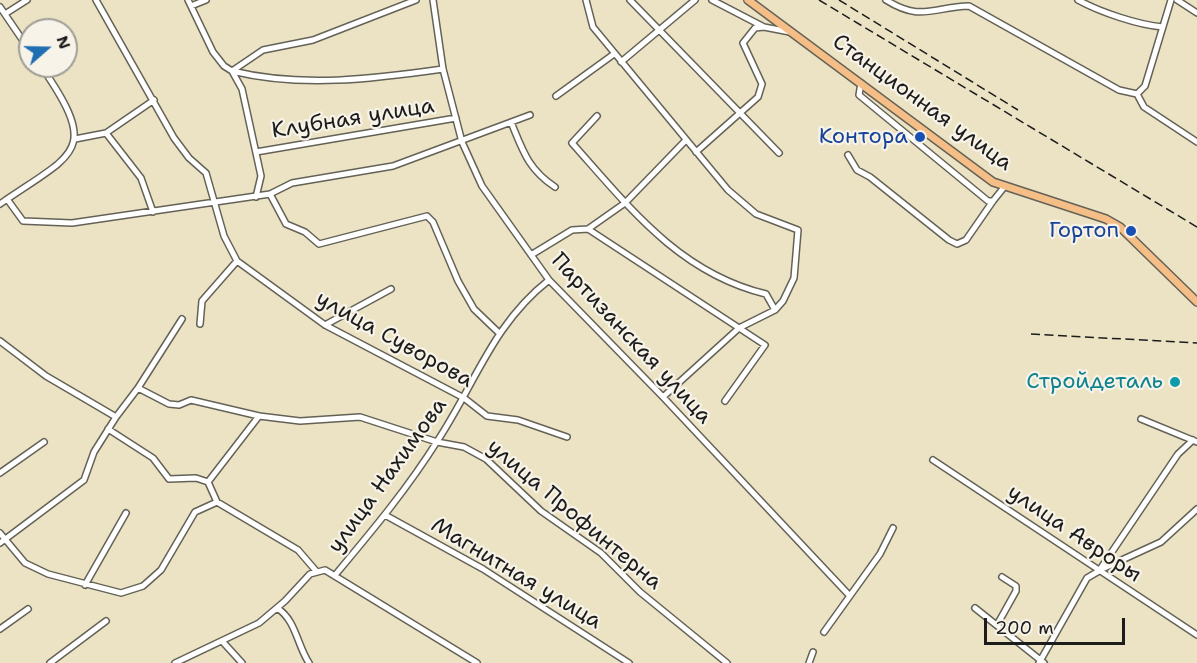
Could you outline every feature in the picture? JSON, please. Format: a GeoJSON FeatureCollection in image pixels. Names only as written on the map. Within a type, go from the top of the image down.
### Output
{"type":"FeatureCollection","features":[{"type":"Feature","properties":{"kind":"main road","name":"Станционная улица"},"geometry":{"type":"LineString","coordinates":[[748,0],[993,182],[1106,219],[1119,227],[1197,302]]}},
{"type":"Feature","properties":{"kind":"street"},"geometry":{"type":"LineString","coordinates":[[5,14],[27,0]]}},
{"type":"Feature","properties":{"kind":"street","name":"улица Суворова"},"geometry":{"type":"LineString","coordinates":[[96,0],[174,138],[189,158],[206,173],[224,236],[237,261],[325,325],[464,398],[487,416],[518,420],[567,437]]}},
{"type":"Feature","properties":{"kind":"street"},"geometry":{"type":"LineString","coordinates":[[189,3],[206,0]]}},
{"type":"Feature","properties":{"kind":"street"},"geometry":{"type":"LineString","coordinates":[[231,71],[263,50],[313,40],[416,0]]}},
{"type":"Feature","properties":{"kind":"street","name":"Партизанская улица"},"geometry":{"type":"LineString","coordinates":[[433,0],[443,69],[462,142],[482,186],[549,280],[663,397],[849,595]]}},
{"type":"Feature","properties":{"kind":"street"},"geometry":{"type":"LineString","coordinates":[[586,0],[593,27],[728,190],[756,214],[798,230],[794,278],[783,302],[775,310],[739,328],[663,397]]}},
{"type":"Feature","properties":{"kind":"street"},"geometry":{"type":"LineString","coordinates":[[630,0],[779,153]]}},
{"type":"Feature","properties":{"kind":"street"},"geometry":{"type":"LineString","coordinates":[[621,62],[695,0]]}},
{"type":"Feature","properties":{"kind":"street"},"geometry":{"type":"LineString","coordinates":[[712,0],[764,27]]}},
{"type":"Feature","properties":{"kind":"street"},"geometry":{"type":"LineString","coordinates":[[886,0],[903,11],[929,13],[955,6],[969,6],[1119,90],[1137,94]]}},
{"type":"Feature","properties":{"kind":"street"},"geometry":{"type":"LineString","coordinates":[[969,6],[973,0]]}},
{"type":"Feature","properties":{"kind":"street"},"geometry":{"type":"LineString","coordinates":[[1078,0],[1099,11],[1119,15],[1146,26],[1163,27]]}},
{"type":"Feature","properties":{"kind":"street"},"geometry":{"type":"LineString","coordinates":[[1137,94],[1145,86],[1171,0]]}},
{"type":"Feature","properties":{"kind":"street"},"geometry":{"type":"LineString","coordinates":[[1177,0],[1197,13]]}},
{"type":"Feature","properties":{"kind":"street","name":"Клубная улица"},"geometry":{"type":"LineString","coordinates":[[189,3],[213,52],[231,71],[242,89],[261,176],[256,197]]}},
{"type":"Feature","properties":{"kind":"street"},"geometry":{"type":"LineString","coordinates":[[0,7],[18,33]]}},
{"type":"Feature","properties":{"kind":"street"},"geometry":{"type":"LineString","coordinates":[[696,152],[758,97],[762,84],[743,43],[754,28],[764,27],[792,32]]}},
{"type":"Feature","properties":{"kind":"street"},"geometry":{"type":"LineString","coordinates":[[556,96],[614,54]]}},
{"type":"Feature","properties":{"kind":"street"},"geometry":{"type":"LineString","coordinates":[[231,71],[254,77],[333,81],[443,69]]}},
{"type":"Feature","properties":{"kind":"street"},"geometry":{"type":"LineString","coordinates":[[0,204],[65,159],[74,148],[75,139],[68,109],[49,78]]}},
{"type":"Feature","properties":{"kind":"street"},"geometry":{"type":"LineString","coordinates":[[861,82],[860,95],[988,201],[993,201]]}},
{"type":"Feature","properties":{"kind":"street"},"geometry":{"type":"LineString","coordinates":[[1137,94],[1143,107],[1197,142]]}},
{"type":"Feature","properties":{"kind":"street"},"geometry":{"type":"LineString","coordinates":[[75,139],[106,133],[154,100]]}},
{"type":"Feature","properties":{"kind":"street"},"geometry":{"type":"LineString","coordinates":[[7,199],[23,221],[72,223],[213,204],[270,194],[292,183],[393,166],[530,115]]}},
{"type":"Feature","properties":{"kind":"street"},"geometry":{"type":"LineString","coordinates":[[597,116],[572,143],[625,203],[684,259],[721,279],[765,294],[775,310]]}},
{"type":"Feature","properties":{"kind":"street","name":"Клубная улица"},"geometry":{"type":"LineString","coordinates":[[256,152],[456,118]]}},
{"type":"Feature","properties":{"kind":"street"},"geometry":{"type":"LineString","coordinates":[[511,122],[526,159],[536,175],[555,187]]}},
{"type":"Feature","properties":{"kind":"street"},"geometry":{"type":"LineString","coordinates":[[106,133],[141,178],[153,212]]}},
{"type":"Feature","properties":{"kind":"street"},"geometry":{"type":"LineString","coordinates":[[531,255],[572,230],[588,229],[625,203],[686,140]]}},
{"type":"Feature","properties":{"kind":"street"},"geometry":{"type":"LineString","coordinates":[[848,155],[857,170],[870,177],[957,244],[966,240],[1005,186]]}},
{"type":"Feature","properties":{"kind":"street"},"geometry":{"type":"LineString","coordinates":[[270,194],[286,224],[305,232],[319,244],[427,216],[433,222],[458,281],[474,309],[498,332]]}},
{"type":"Feature","properties":{"kind":"street"},"geometry":{"type":"LineString","coordinates":[[588,229],[765,345],[724,401]]}},
{"type":"Feature","properties":{"kind":"street"},"geometry":{"type":"LineString","coordinates":[[200,324],[202,301],[237,261]]}},
{"type":"Feature","properties":{"kind":"street","name":"улица Нахимова"},"geometry":{"type":"LineString","coordinates":[[336,574],[385,516],[437,442],[464,398],[498,332],[527,297],[549,280]]}},
{"type":"Feature","properties":{"kind":"street"},"geometry":{"type":"LineString","coordinates":[[325,325],[392,289]]}},
{"type":"Feature","properties":{"kind":"street"},"geometry":{"type":"LineString","coordinates":[[3,542],[84,480],[94,452],[108,429],[138,388],[182,319]]}},
{"type":"Feature","properties":{"kind":"street"},"geometry":{"type":"LineString","coordinates":[[0,340],[46,376],[116,417]]}},
{"type":"Feature","properties":{"kind":"street","name":"улица Профинтерна"},"geometry":{"type":"LineString","coordinates":[[138,388],[170,404],[179,405],[191,400],[259,416],[300,421],[360,417],[437,442],[464,447],[486,459],[542,511],[601,553],[640,592],[727,663]]}},
{"type":"Feature","properties":{"kind":"street"},"geometry":{"type":"LineString","coordinates":[[208,482],[259,416]]}},
{"type":"Feature","properties":{"kind":"street"},"geometry":{"type":"LineString","coordinates":[[1099,571],[1178,454],[1195,441],[1141,418]]}},
{"type":"Feature","properties":{"kind":"street"},"geometry":{"type":"LineString","coordinates":[[108,429],[153,458],[169,479],[196,478],[208,482],[217,502],[298,550],[317,572]]}},
{"type":"Feature","properties":{"kind":"street"},"geometry":{"type":"LineString","coordinates":[[0,473],[44,442]]}},
{"type":"Feature","properties":{"kind":"street","name":"улица Авроры"},"geometry":{"type":"LineString","coordinates":[[933,460],[1197,634]]}},
{"type":"Feature","properties":{"kind":"street"},"geometry":{"type":"LineString","coordinates":[[0,533],[3,542],[25,563],[48,574],[85,585],[121,592],[143,586],[161,570],[195,512],[217,502]]}},
{"type":"Feature","properties":{"kind":"street"},"geometry":{"type":"LineString","coordinates":[[975,608],[1042,662],[1087,578],[1161,542],[1197,509]]}},
{"type":"Feature","properties":{"kind":"street"},"geometry":{"type":"LineString","coordinates":[[85,585],[126,513]]}},
{"type":"Feature","properties":{"kind":"street","name":"Магнитная улица"},"geometry":{"type":"LineString","coordinates":[[385,516],[483,569],[628,663]]}},
{"type":"Feature","properties":{"kind":"street"},"geometry":{"type":"LineString","coordinates":[[824,632],[880,554],[893,528]]}},
{"type":"Feature","properties":{"kind":"street"},"geometry":{"type":"LineString","coordinates":[[176,663],[260,623],[310,574],[325,570],[336,574],[477,663]]}},
{"type":"Feature","properties":{"kind":"street"},"geometry":{"type":"LineString","coordinates":[[997,625],[1016,591],[1016,586],[1002,578]]}},
{"type":"Feature","properties":{"kind":"street"},"geometry":{"type":"LineString","coordinates":[[277,608],[286,614],[301,651],[309,663]]}},
{"type":"Feature","properties":{"kind":"street"},"geometry":{"type":"LineString","coordinates":[[0,629],[28,609]]}},
{"type":"Feature","properties":{"kind":"street"},"geometry":{"type":"LineString","coordinates":[[50,663],[106,621]]}},
{"type":"Feature","properties":{"kind":"street"},"geometry":{"type":"LineString","coordinates":[[222,641],[242,663]]}},
{"type":"Feature","properties":{"kind":"street"},"geometry":{"type":"LineString","coordinates":[[808,663],[813,652]]}},
{"type":"Feature","properties":{"kind":"railway"},"geometry":{"type":"LineString","coordinates":[[819,0],[1197,227]]}},
{"type":"Feature","properties":{"kind":"railway"},"geometry":{"type":"LineString","coordinates":[[839,0],[1018,110]]}},
{"type":"Feature","properties":{"kind":"railway"},"geometry":{"type":"LineString","coordinates":[[1031,334],[1197,343]]}},
{"type":"Feature","properties":{"kind":"place","name":"Контора"},"geometry":{"type":"Point","coordinates":[920,137]}},
{"type":"Feature","properties":{"kind":"place","name":"Гортоп"},"geometry":{"type":"Point","coordinates":[1131,231]}},
{"type":"Feature","properties":{"kind":"place","name":"Стройдеталь"},"geometry":{"type":"Point","coordinates":[1175,382]}}]}
